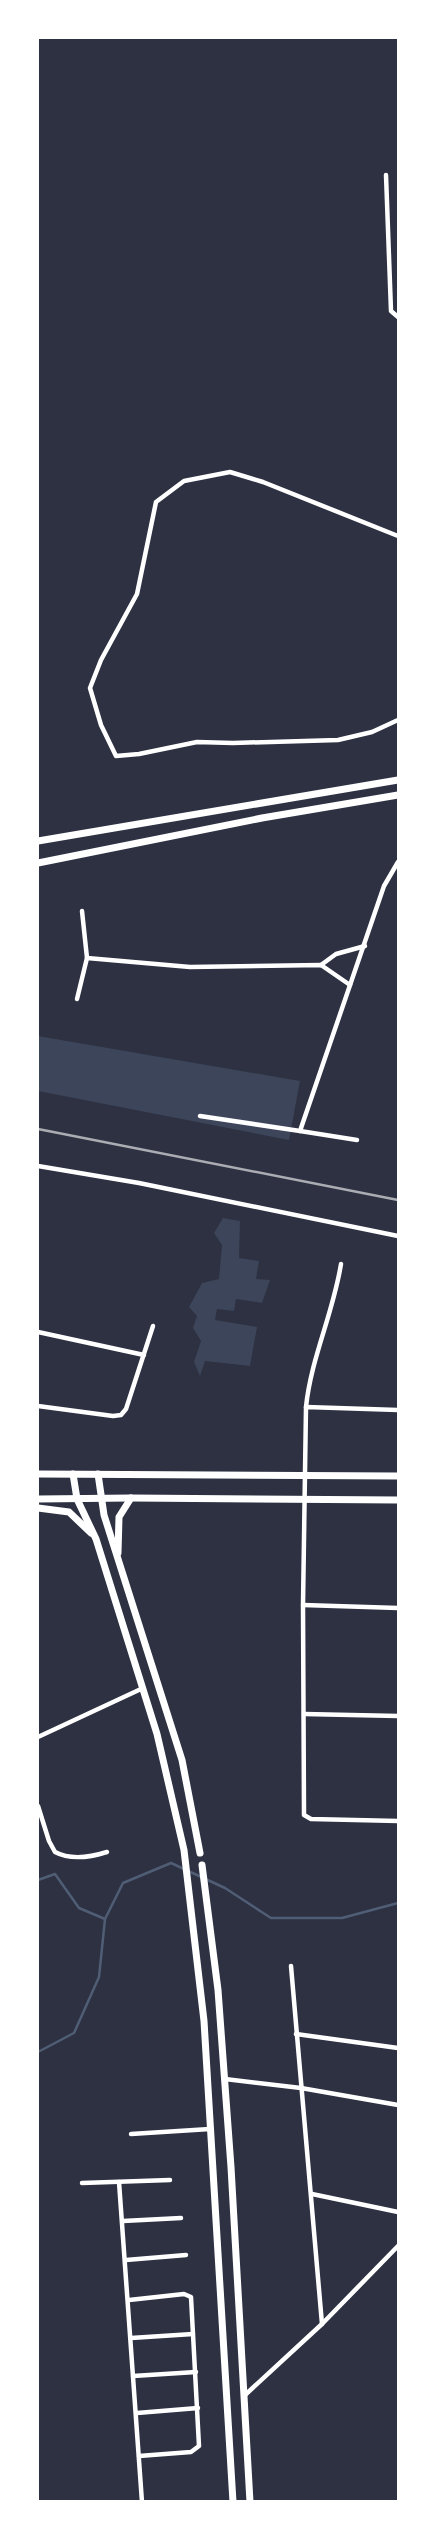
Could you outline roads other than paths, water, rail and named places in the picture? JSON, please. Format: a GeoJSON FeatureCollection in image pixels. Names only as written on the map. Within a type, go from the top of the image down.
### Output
{"type":"FeatureCollection","features":[{"type":"Feature","properties":{"kind":"main road"},"geometry":{"type":"LineString","coordinates":[[38,841],[398,780]]}},
{"type":"Feature","properties":{"kind":"main road"},"geometry":{"type":"LineString","coordinates":[[38,863],[262,818],[398,796]]}},
{"type":"Feature","properties":{"kind":"main road"},"geometry":{"type":"LineString","coordinates":[[38,1474],[398,1476]]}},
{"type":"Feature","properties":{"kind":"main road"},"geometry":{"type":"LineString","coordinates":[[73,1474],[77,1499],[96,1539],[170,1784],[190,1884],[202,1996],[233,2502]]}},
{"type":"Feature","properties":{"kind":"main road"},"geometry":{"type":"LineString","coordinates":[[98,1474],[104,1515],[182,1760],[200,1853]]}},
{"type":"Feature","properties":{"kind":"main road"},"geometry":{"type":"LineString","coordinates":[[118,1558],[119,1518],[130,1498]]}},
{"type":"Feature","properties":{"kind":"main road"},"geometry":{"type":"LineString","coordinates":[[38,1499],[398,1500]]}},
{"type":"Feature","properties":{"kind":"main road"},"geometry":{"type":"LineString","coordinates":[[38,1508],[59,1510],[72,1514],[96,1539]]}},
{"type":"Feature","properties":{"kind":"main road"},"geometry":{"type":"LineString","coordinates":[[202,1865],[217,1981],[225,2079],[250,2502]]}},
{"type":"Feature","properties":{"kind":"street"},"geometry":{"type":"LineString","coordinates":[[386,175],[391,310],[398,317]]}},
{"type":"Feature","properties":{"kind":"street"},"geometry":{"type":"LineString","coordinates":[[398,536],[263,482],[230,472],[184,481],[156,502],[137,594],[101,660],[90,688],[101,725],[116,756],[139,754],[197,742],[233,743],[338,740],[372,732],[398,720]]}},
{"type":"Feature","properties":{"kind":"street"},"geometry":{"type":"LineString","coordinates":[[300,1130],[365,946],[384,886],[398,862]]}},
{"type":"Feature","properties":{"kind":"street"},"geometry":{"type":"LineString","coordinates":[[77,999],[87,958],[82,911]]}},
{"type":"Feature","properties":{"kind":"street"},"geometry":{"type":"LineString","coordinates":[[87,958],[190,967],[321,965],[336,954],[365,946]]}},
{"type":"Feature","properties":{"kind":"street"},"geometry":{"type":"LineString","coordinates":[[321,965],[350,985]]}},
{"type":"Feature","properties":{"kind":"street"},"geometry":{"type":"LineString","coordinates":[[200,1116],[357,1140]]}},
{"type":"Feature","properties":{"kind":"street"},"geometry":{"type":"LineString","coordinates":[[38,1166],[148,1185],[398,1236]]}},
{"type":"Feature","properties":{"kind":"street"},"geometry":{"type":"LineString","coordinates":[[341,1264],[333,1306],[311,1369],[306,1407],[303,1606],[304,1815],[311,1819],[398,1821]]}},
{"type":"Feature","properties":{"kind":"street"},"geometry":{"type":"LineString","coordinates":[[38,1406],[112,1416],[121,1415],[126,1409],[153,1326]]}},
{"type":"Feature","properties":{"kind":"street"},"geometry":{"type":"LineString","coordinates":[[38,1332],[144,1355]]}},
{"type":"Feature","properties":{"kind":"street"},"geometry":{"type":"LineString","coordinates":[[306,1407],[398,1410]]}},
{"type":"Feature","properties":{"kind":"street"},"geometry":{"type":"LineString","coordinates":[[303,1606],[398,1608]]}},
{"type":"Feature","properties":{"kind":"street"},"geometry":{"type":"LineString","coordinates":[[38,1737],[141,1689]]}},
{"type":"Feature","properties":{"kind":"street"},"geometry":{"type":"LineString","coordinates":[[304,1714],[398,1716]]}},
{"type":"Feature","properties":{"kind":"street"},"geometry":{"type":"LineString","coordinates":[[38,1806],[49,1842],[55,1852],[71,1856],[88,1857],[107,1852]]}},
{"type":"Feature","properties":{"kind":"street"},"geometry":{"type":"LineString","coordinates":[[292,1966],[296,2034],[312,2194],[322,2324]]}},
{"type":"Feature","properties":{"kind":"street"},"geometry":{"type":"LineString","coordinates":[[296,2034],[398,2048]]}},
{"type":"Feature","properties":{"kind":"street"},"geometry":{"type":"LineString","coordinates":[[225,2079],[302,2088],[398,2105]]}},
{"type":"Feature","properties":{"kind":"street"},"geometry":{"type":"LineString","coordinates":[[131,2134],[210,2129]]}},
{"type":"Feature","properties":{"kind":"street"},"geometry":{"type":"LineString","coordinates":[[82,2184],[170,2180]]}},
{"type":"Feature","properties":{"kind":"street"},"geometry":{"type":"LineString","coordinates":[[119,2182],[142,2502]]}},
{"type":"Feature","properties":{"kind":"street"},"geometry":{"type":"LineString","coordinates":[[312,2194],[398,2212]]}},
{"type":"Feature","properties":{"kind":"street"},"geometry":{"type":"LineString","coordinates":[[123,2221],[182,2218]]}},
{"type":"Feature","properties":{"kind":"street"},"geometry":{"type":"LineString","coordinates":[[245,2394],[322,2324],[398,2246]]}},
{"type":"Feature","properties":{"kind":"street"},"geometry":{"type":"LineString","coordinates":[[126,2260],[186,2255]]}},
{"type":"Feature","properties":{"kind":"street"},"geometry":{"type":"LineString","coordinates":[[128,2300],[188,2295],[191,2297],[196,2372],[199,2446],[191,2452],[138,2456]]}},
{"type":"Feature","properties":{"kind":"street"},"geometry":{"type":"LineString","coordinates":[[130,2338],[193,2334]]}},
{"type":"Feature","properties":{"kind":"street"},"geometry":{"type":"LineString","coordinates":[[133,2376],[196,2372]]}},
{"type":"Feature","properties":{"kind":"street"},"geometry":{"type":"LineString","coordinates":[[137,2413],[198,2408]]}},
{"type":"Feature","properties":{"kind":"waterway"},"geometry":{"type":"LineString","coordinates":[[38,2052],[74,2033],[99,1977],[105,1919],[123,1883],[171,1863],[225,1888],[271,1918],[342,1918],[398,1903]]}},
{"type":"Feature","properties":{"kind":"waterway"},"geometry":{"type":"LineString","coordinates":[[38,1880],[55,1874],[79,1908],[105,1919]]}},
{"type":"Feature","properties":{"kind":"railway"},"geometry":{"type":"LineString","coordinates":[[38,1129],[398,1200]]}}]}
